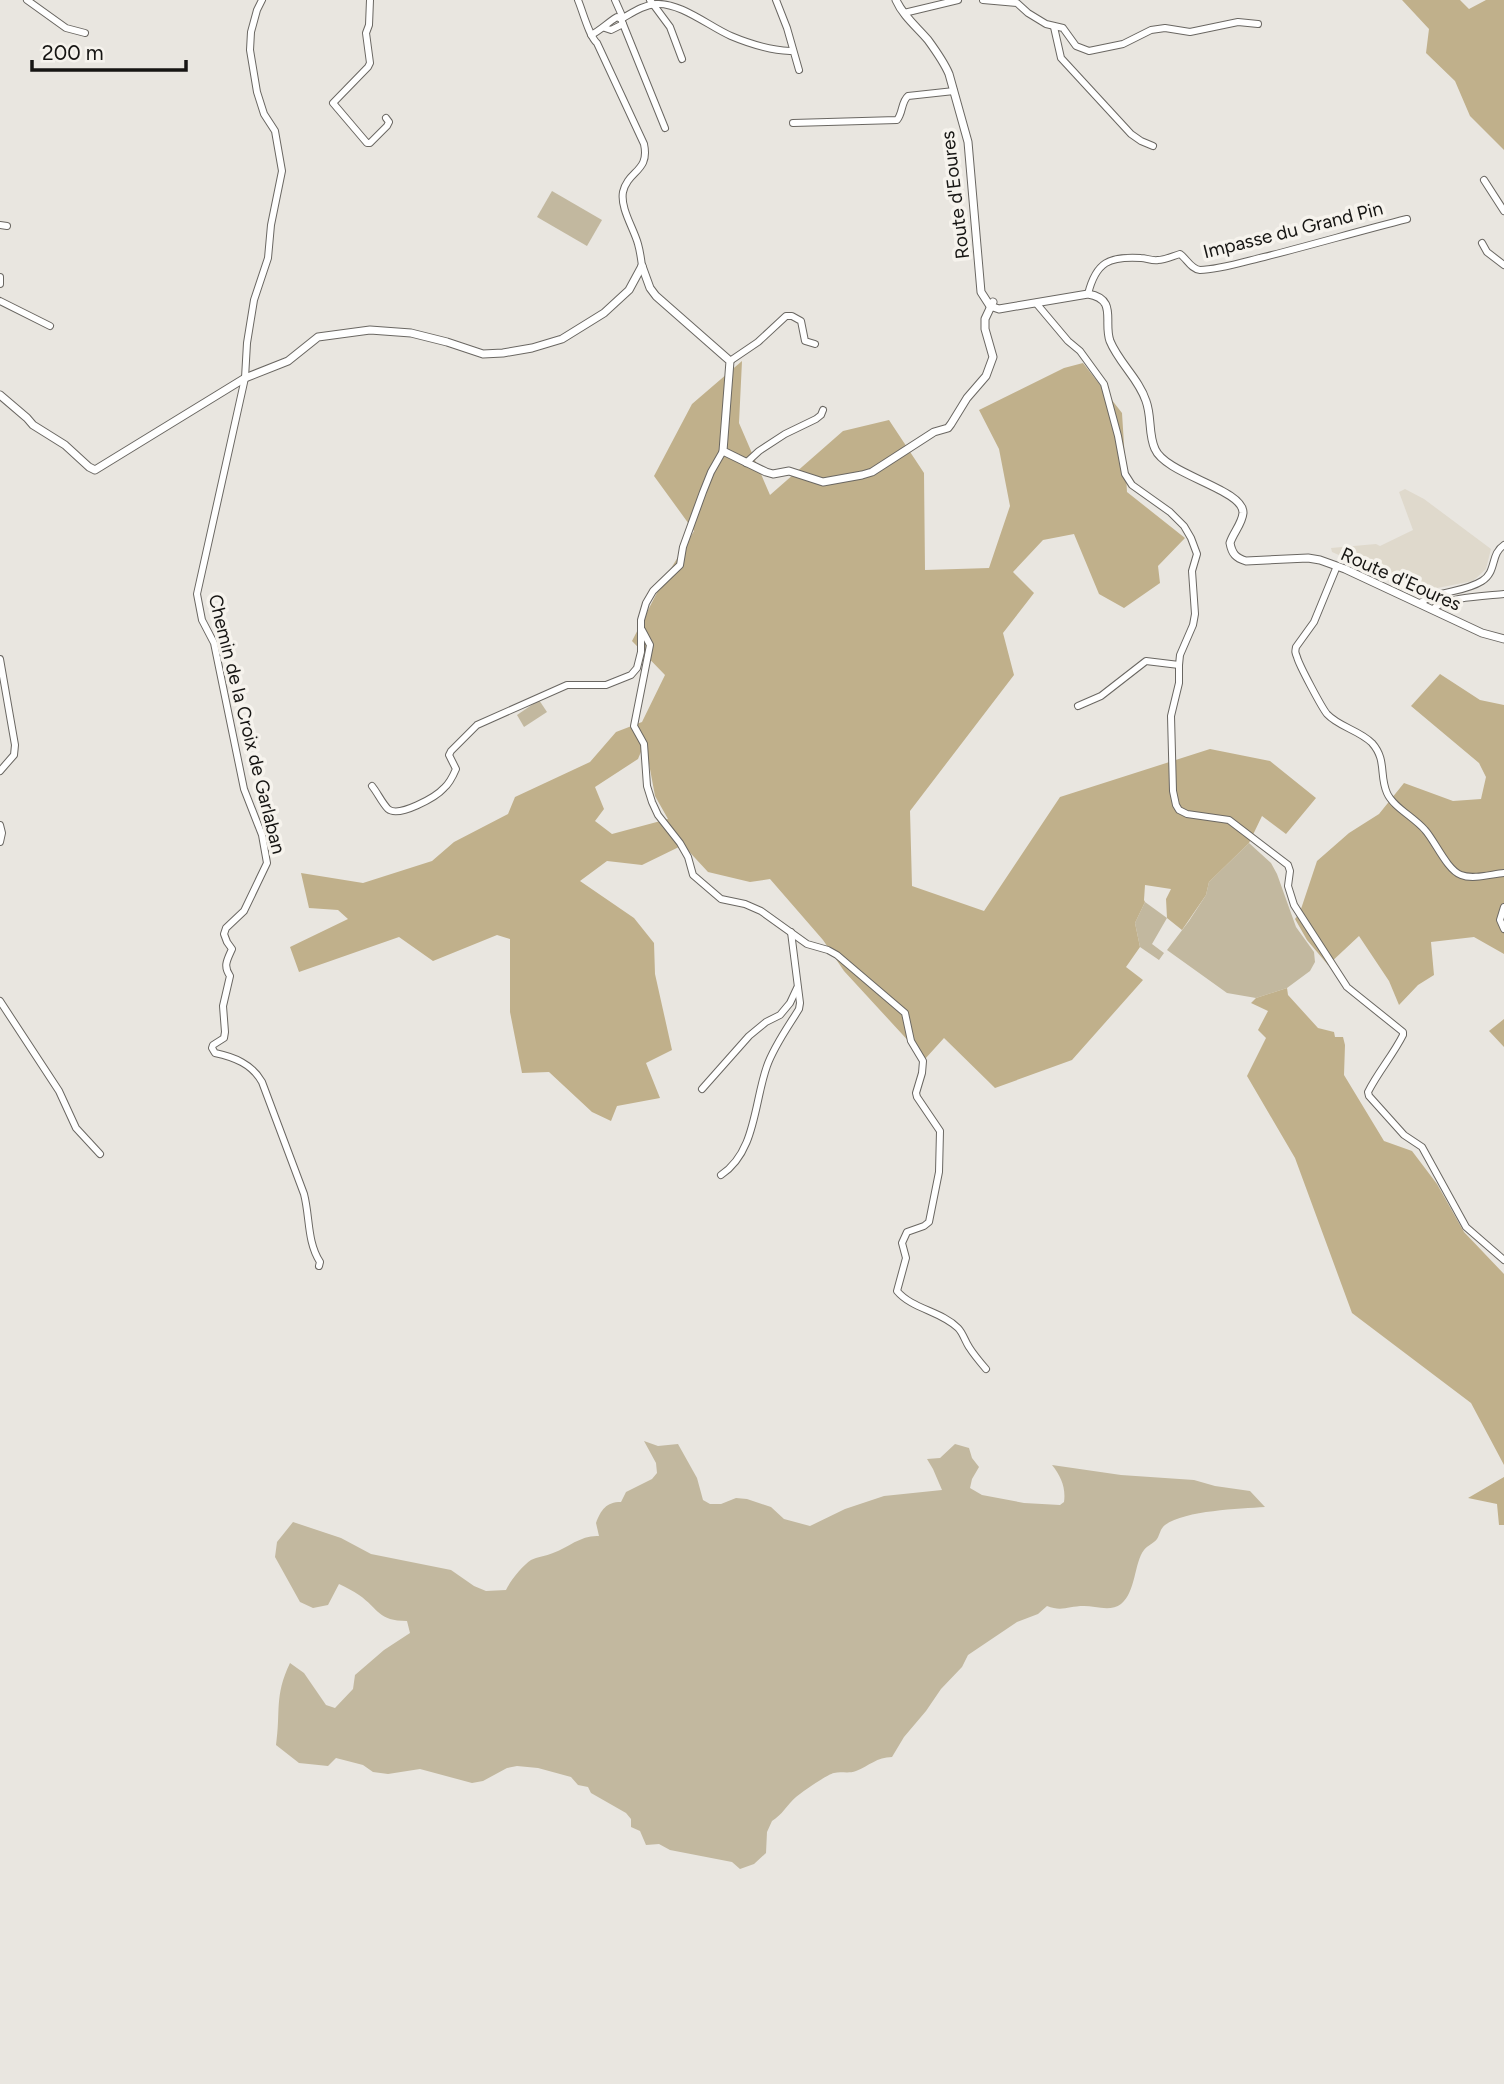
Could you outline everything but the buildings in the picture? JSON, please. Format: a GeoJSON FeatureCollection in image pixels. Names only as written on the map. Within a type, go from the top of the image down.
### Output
{"type":"FeatureCollection","features":[{"type":"Feature","properties":{"kind":"street"},"geometry":{"type":"LineString","coordinates":[[27,0],[66,28],[85,33]]}},
{"type":"Feature","properties":{"kind":"street"},"geometry":{"type":"LineString","coordinates":[[244,378],[254,300],[268,258],[271,225],[282,171],[275,131],[264,114],[257,92],[250,50],[251,32],[262,0]]}},
{"type":"Feature","properties":{"kind":"street"},"geometry":{"type":"LineString","coordinates":[[370,0],[366,33],[370,63],[333,103],[367,143],[387,126],[386,118]]}},
{"type":"Feature","properties":{"kind":"street"},"geometry":{"type":"LineString","coordinates":[[578,0],[640,134],[646,153],[642,167],[631,178],[622,194],[650,288],[730,361]]}},
{"type":"Feature","properties":{"kind":"street"},"geometry":{"type":"LineString","coordinates":[[615,0],[665,128]]}},
{"type":"Feature","properties":{"kind":"street"},"geometry":{"type":"LineString","coordinates":[[776,0],[799,70]]}},
{"type":"Feature","properties":{"kind":"street","name":"Route d'Eoures"},"geometry":{"type":"LineString","coordinates":[[896,0],[944,64],[954,92],[968,142],[981,279],[991,304]]}},
{"type":"Feature","properties":{"kind":"street"},"geometry":{"type":"LineString","coordinates":[[904,13],[958,0]]}},
{"type":"Feature","properties":{"kind":"street"},"geometry":{"type":"LineString","coordinates":[[983,0],[1017,2],[1028,13],[1054,27],[1063,28],[1076,46],[1090,51],[1123,44],[1151,30],[1165,28],[1190,32],[1238,22],[1258,24]]}},
{"type":"Feature","properties":{"kind":"street"},"geometry":{"type":"LineString","coordinates":[[593,34],[605,28],[611,30],[621,19],[655,2],[676,8],[742,40],[775,51],[790,51]]}},
{"type":"Feature","properties":{"kind":"street"},"geometry":{"type":"LineString","coordinates":[[655,2],[670,27],[682,59]]}},
{"type":"Feature","properties":{"kind":"street"},"geometry":{"type":"LineString","coordinates":[[1054,27],[1061,58],[1131,134],[1153,146]]}},
{"type":"Feature","properties":{"kind":"street"},"geometry":{"type":"LineString","coordinates":[[793,123],[887,122],[897,120],[901,116],[904,99],[908,96],[954,92]]}},
{"type":"Feature","properties":{"kind":"street"},"geometry":{"type":"LineString","coordinates":[[1483,180],[1504,211]]}},
{"type":"Feature","properties":{"kind":"street","name":"Impasse du Grand Pin"},"geometry":{"type":"LineString","coordinates":[[1088,294],[1092,276],[1099,268],[1117,258],[1157,261],[1180,254],[1198,270],[1267,256],[1407,219]]}},
{"type":"Feature","properties":{"kind":"street"},"geometry":{"type":"LineString","coordinates":[[1482,243],[1487,253],[1504,265]]}},
{"type":"Feature","properties":{"kind":"street"},"geometry":{"type":"LineString","coordinates":[[0,395],[33,425],[65,445],[95,470],[244,378],[288,360],[318,337],[370,330],[411,333],[483,354],[542,345],[562,339],[604,313],[629,290],[642,266]]}},
{"type":"Feature","properties":{"kind":"street"},"geometry":{"type":"LineString","coordinates":[[0,277],[0,284]]}},
{"type":"Feature","properties":{"kind":"street"},"geometry":{"type":"LineString","coordinates":[[723,451],[773,474],[789,471],[816,481],[872,472],[934,432],[948,428],[967,398],[986,376],[993,357],[985,329],[985,318],[991,304],[1015,306],[1088,294]]}},
{"type":"Feature","properties":{"kind":"street","name":"Route d'Eoures"},"geometry":{"type":"LineString","coordinates":[[1088,294],[1102,299],[1107,306],[1109,337],[1113,349],[1146,399],[1151,438],[1159,457],[1241,505],[1242,519],[1230,543],[1234,555],[1246,561],[1308,558],[1337,566],[1482,633],[1504,639]]}},
{"type":"Feature","properties":{"kind":"street"},"geometry":{"type":"LineString","coordinates":[[0,301],[50,326]]}},
{"type":"Feature","properties":{"kind":"street"},"geometry":{"type":"LineString","coordinates":[[1036,303],[1080,351],[1104,384],[1125,474],[1132,485],[1170,512],[1184,526],[1197,554],[1192,571],[1195,614],[1180,655],[1179,683],[1171,716],[1173,791],[1176,805],[1187,814],[1229,820],[1288,865],[1288,886],[1294,905],[1347,987],[1403,1032],[1404,1035],[1372,1083],[1369,1096],[1404,1135],[1422,1147],[1466,1227],[1504,1260]]}},
{"type":"Feature","properties":{"kind":"street"},"geometry":{"type":"LineString","coordinates":[[730,361],[758,342],[786,316],[801,321],[805,341],[816,344]]}},
{"type":"Feature","properties":{"kind":"street"},"geometry":{"type":"LineString","coordinates":[[372,786],[388,809],[396,813],[407,810],[437,795],[444,788],[456,769],[449,755],[451,751],[477,724],[567,685],[606,685],[631,675],[637,668],[641,620],[646,603],[653,591],[680,565],[683,547],[703,492],[723,451],[730,361]]}},
{"type":"Feature","properties":{"kind":"street","name":"Chemin de la Croix de Garlaban"},"geometry":{"type":"LineString","coordinates":[[244,378],[197,594],[202,620],[214,643],[244,789],[262,835],[267,863],[244,911],[226,928],[224,934],[232,949],[226,964],[226,971],[230,976],[223,1006],[225,1032],[224,1038],[212,1048],[215,1053],[229,1056],[256,1070],[262,1082],[304,1194],[309,1211],[312,1250],[320,1262],[319,1266]]}},
{"type":"Feature","properties":{"kind":"street"},"geometry":{"type":"LineString","coordinates":[[746,463],[785,434],[816,419],[823,410]]}},
{"type":"Feature","properties":{"kind":"street"},"geometry":{"type":"LineString","coordinates":[[1420,603],[1431,595],[1462,589],[1482,581],[1491,573],[1496,553],[1504,545]]}},
{"type":"Feature","properties":{"kind":"street"},"geometry":{"type":"LineString","coordinates":[[1337,566],[1314,622],[1296,647],[1297,660],[1326,713],[1363,734],[1378,751],[1387,794],[1420,824],[1453,868],[1463,876],[1504,873]]}},
{"type":"Feature","properties":{"kind":"street"},"geometry":{"type":"LineString","coordinates":[[1433,609],[1438,604],[1449,601],[1504,594]]}},
{"type":"Feature","properties":{"kind":"street"},"geometry":{"type":"LineString","coordinates":[[1443,614],[1449,601]]}},
{"type":"Feature","properties":{"kind":"street"},"geometry":{"type":"LineString","coordinates":[[642,630],[650,645],[634,726],[644,744],[647,786],[658,815],[680,843],[693,875],[721,899],[745,904],[761,911],[807,944],[837,955],[905,1013],[911,1041],[923,1061],[917,1097],[940,1131],[939,1172],[929,1222],[907,1232],[902,1243],[906,1258],[897,1291],[902,1297],[931,1311],[960,1330],[986,1369]]}},
{"type":"Feature","properties":{"kind":"street"},"geometry":{"type":"LineString","coordinates":[[0,659],[15,745],[14,755],[0,771]]}},
{"type":"Feature","properties":{"kind":"street"},"geometry":{"type":"LineString","coordinates":[[1079,706],[1101,696],[1146,661],[1178,665]]}},
{"type":"Feature","properties":{"kind":"street"},"geometry":{"type":"LineString","coordinates":[[0,824],[0,842]]}},
{"type":"Feature","properties":{"kind":"street"},"geometry":{"type":"LineString","coordinates":[[1504,907],[1500,920],[1504,929]]}},
{"type":"Feature","properties":{"kind":"street"},"geometry":{"type":"LineString","coordinates":[[721,1175],[732,1168],[742,1153],[767,1065],[799,1009],[791,932]]}},
{"type":"Feature","properties":{"kind":"street"},"geometry":{"type":"LineString","coordinates":[[702,1089],[749,1036],[780,1015],[790,1003],[797,987]]}},
{"type":"Feature","properties":{"kind":"street"},"geometry":{"type":"LineString","coordinates":[[0,1001],[59,1091],[76,1128],[100,1154]]}},
{"type":"Feature","properties":{"kind":"shaded area"},"geometry":{"type":"Polygon","coordinates":[[[1402,0],[1460,0],[1469,9],[1486,0],[1504,0],[1504,150],[1470,116],[1455,81],[1426,53],[1429,29],[1402,0]]]}},
{"type":"Feature","properties":{"kind":"shaded area"},"geometry":{"type":"Polygon","coordinates":[[[552,191],[602,220],[587,246],[537,217],[552,191]]]}},
{"type":"Feature","properties":{"kind":"shaded area"},"geometry":{"type":"Polygon","coordinates":[[[742,361],[739,423],[770,495],[843,431],[889,420],[924,473],[925,570],[989,568],[1010,506],[999,449],[979,410],[1064,368],[1083,363],[1122,413],[1127,492],[1185,538],[1158,566],[1160,583],[1124,608],[1099,594],[1074,534],[1043,540],[1013,572],[1034,593],[1003,633],[1014,675],[910,811],[912,886],[984,911],[1060,797],[1210,749],[1270,761],[1316,798],[1286,834],[1262,816],[1249,843],[1209,882],[1206,895],[1182,930],[1167,918],[1166,899],[1171,889],[1145,885],[1145,902],[1135,923],[1140,947],[1126,967],[1143,980],[1072,1060],[995,1088],[944,1038],[925,1059],[844,971],[823,940],[770,879],[750,882],[708,872],[683,845],[642,865],[607,861],[580,881],[634,918],[654,943],[655,974],[672,1050],[646,1063],[660,1098],[617,1106],[611,1121],[592,1112],[549,1072],[522,1073],[510,1012],[510,939],[497,935],[433,961],[399,937],[299,972],[290,947],[348,919],[338,910],[309,908],[301,873],[363,883],[432,861],[454,842],[508,814],[515,797],[590,762],[616,732],[642,722],[665,675],[632,641],[662,583],[694,531],[654,476],[692,404],[742,361]],[[645,742],[638,759],[595,787],[604,809],[595,821],[612,834],[668,819],[655,796],[645,742]]]}},
{"type":"Feature","properties":{"kind":"shaded area"},"geometry":{"type":"Polygon","coordinates":[[[1405,489],[1424,499],[1491,549],[1486,569],[1473,581],[1422,591],[1332,552],[1331,548],[1376,544],[1380,546],[1413,530],[1399,492],[1405,489]]]}},
{"type":"Feature","properties":{"kind":"shaded area"},"geometry":{"type":"Polygon","coordinates":[[[1440,674],[1480,700],[1504,705],[1504,954],[1474,937],[1431,942],[1434,975],[1418,985],[1399,1005],[1389,981],[1359,936],[1328,965],[1307,940],[1295,919],[1300,912],[1317,861],[1349,833],[1379,814],[1404,783],[1453,801],[1481,799],[1486,777],[1479,763],[1411,706],[1440,674]]]}},
{"type":"Feature","properties":{"kind":"shaded area"},"geometry":{"type":"Polygon","coordinates":[[[539,700],[547,712],[524,727],[517,715],[539,700]]]}},
{"type":"Feature","properties":{"kind":"shaded area"},"geometry":{"type":"Polygon","coordinates":[[[1249,843],[1271,863],[1296,927],[1314,952],[1315,962],[1310,971],[1287,988],[1256,998],[1227,993],[1167,950],[1206,895],[1209,882],[1249,843]]]}},
{"type":"Feature","properties":{"kind":"shaded area"},"geometry":{"type":"Polygon","coordinates":[[[1145,902],[1167,918],[1152,944],[1164,953],[1159,960],[1140,947],[1135,923],[1145,902]]]}},
{"type":"Feature","properties":{"kind":"shaded area"},"geometry":{"type":"Polygon","coordinates":[[[1287,988],[1288,995],[1318,1028],[1334,1032],[1335,1037],[1343,1037],[1344,1075],[1384,1141],[1412,1151],[1437,1184],[1464,1232],[1504,1274],[1504,1465],[1471,1403],[1352,1313],[1295,1158],[1247,1076],[1266,1038],[1258,1030],[1268,1011],[1251,1003],[1256,998],[1287,988]]]}},
{"type":"Feature","properties":{"kind":"shaded area"},"geometry":{"type":"Polygon","coordinates":[[[1504,1019],[1504,1047],[1489,1031],[1504,1019]]]}},
{"type":"Feature","properties":{"kind":"shaded area"},"geometry":{"type":"Polygon","coordinates":[[[644,1441],[658,1446],[678,1444],[697,1478],[703,1500],[710,1504],[721,1504],[736,1498],[747,1499],[771,1507],[784,1519],[810,1526],[845,1509],[884,1496],[942,1490],[927,1459],[940,1458],[955,1444],[969,1448],[979,1467],[970,1488],[982,1495],[1024,1503],[1060,1505],[1064,1502],[1063,1487],[1052,1465],[1121,1475],[1194,1480],[1250,1491],[1265,1507],[1213,1511],[1174,1520],[1163,1527],[1157,1539],[1144,1550],[1130,1592],[1121,1604],[1108,1608],[1084,1606],[1057,1609],[1047,1606],[1038,1614],[1017,1622],[968,1655],[962,1667],[941,1689],[892,1757],[877,1760],[853,1772],[830,1774],[803,1791],[772,1821],[767,1832],[766,1853],[754,1864],[740,1869],[732,1862],[670,1850],[659,1844],[646,1845],[640,1831],[631,1827],[631,1819],[626,1813],[591,1793],[588,1787],[578,1785],[571,1777],[538,1768],[507,1768],[483,1781],[472,1783],[420,1769],[388,1774],[373,1772],[363,1765],[336,1758],[328,1766],[299,1763],[276,1745],[280,1695],[290,1663],[304,1673],[326,1705],[335,1708],[353,1689],[355,1675],[384,1650],[410,1633],[407,1621],[384,1616],[359,1595],[339,1584],[328,1605],[313,1608],[300,1602],[275,1557],[277,1542],[293,1522],[341,1538],[371,1554],[451,1570],[486,1591],[506,1590],[531,1560],[581,1539],[599,1536],[596,1523],[605,1508],[611,1503],[621,1502],[626,1492],[652,1479],[657,1473],[656,1463],[644,1441]]]}},
{"type":"Feature","properties":{"kind":"shaded area"},"geometry":{"type":"Polygon","coordinates":[[[1504,1477],[1504,1525],[1499,1525],[1497,1504],[1468,1498],[1504,1477]]]}}]}
